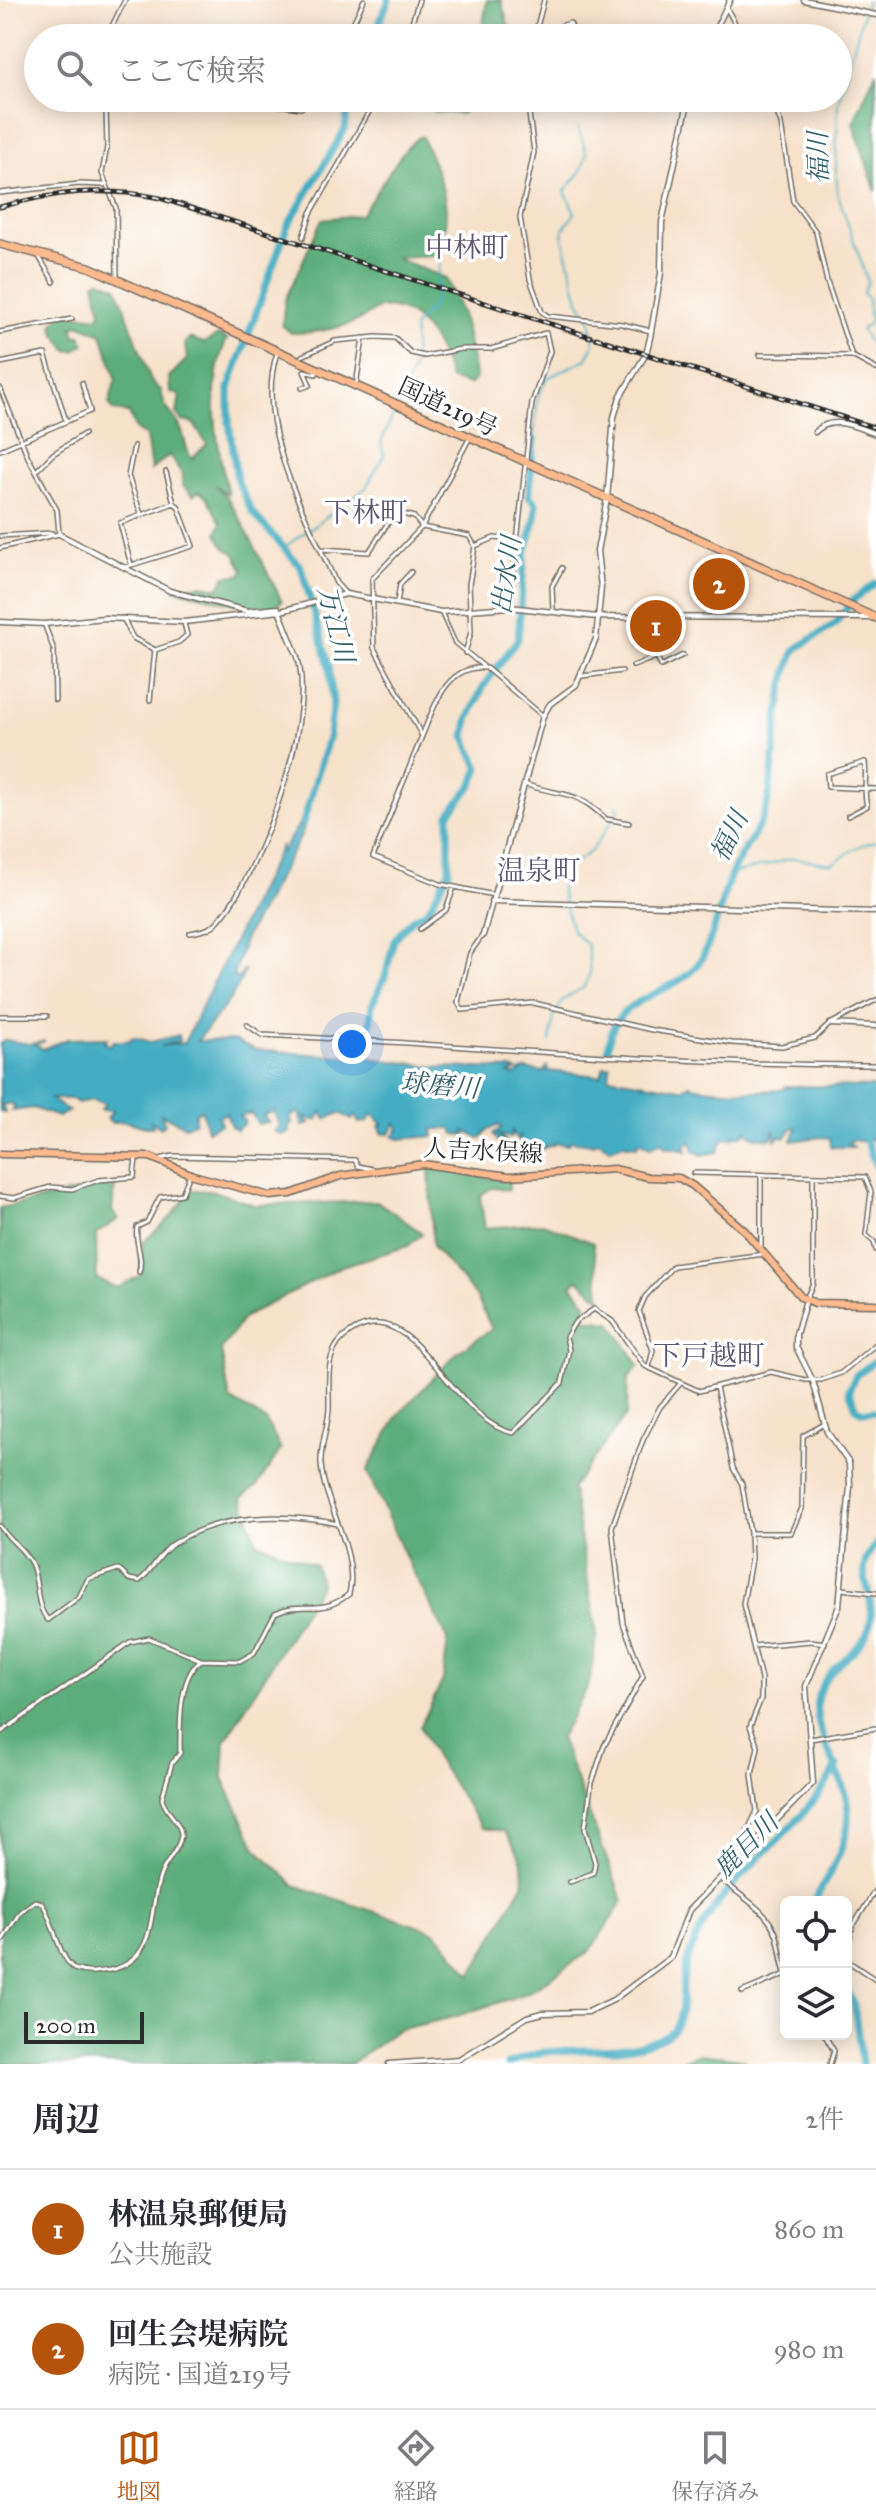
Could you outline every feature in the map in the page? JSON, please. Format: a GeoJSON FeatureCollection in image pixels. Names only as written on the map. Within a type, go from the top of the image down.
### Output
{"type":"FeatureCollection","features":[{"type":"Feature","properties":{"kind":"highway","name":"国道219号"},"geometry":{"type":"LineString","coordinates":[[0,244],[35,251],[116,280],[876,618]]}},
{"type":"Feature","properties":{"kind":"main road","name":"人吉水俣線"},"geometry":{"type":"LineString","coordinates":[[0,1154],[160,1159],[190,1174],[270,1196],[291,1194],[340,1176],[423,1164],[509,1176],[614,1169],[648,1177],[679,1178],[734,1220],[794,1291],[806,1300]]}},
{"type":"Feature","properties":{"kind":"main road"},"geometry":{"type":"LineString","coordinates":[[806,1300],[876,1304]]}},
{"type":"Feature","properties":{"kind":"street"},"geometry":{"type":"LineString","coordinates":[[113,24],[125,0]]}},
{"type":"Feature","properties":{"kind":"street"},"geometry":{"type":"LineString","coordinates":[[353,24],[364,0]]}},
{"type":"Feature","properties":{"kind":"street"},"geometry":{"type":"LineString","coordinates":[[411,24],[419,0]]}},
{"type":"Feature","properties":{"kind":"street"},"geometry":{"type":"LineString","coordinates":[[539,24],[544,0]]}},
{"type":"Feature","properties":{"kind":"street"},"geometry":{"type":"LineString","coordinates":[[804,0],[876,15]]}},
{"type":"Feature","properties":{"kind":"street"},"geometry":{"type":"LineString","coordinates":[[718,24],[728,2]]}},
{"type":"Feature","properties":{"kind":"street"},"geometry":{"type":"LineString","coordinates":[[728,2],[737,24]]}},
{"type":"Feature","properties":{"kind":"street"},"geometry":{"type":"LineString","coordinates":[[108,112],[105,185],[116,208],[116,280]]}},
{"type":"Feature","properties":{"kind":"street"},"geometry":{"type":"LineString","coordinates":[[303,237],[311,213],[369,112]]}},
{"type":"Feature","properties":{"kind":"street"},"geometry":{"type":"LineString","coordinates":[[528,112],[533,166],[520,210],[530,279],[542,312],[548,316],[622,324],[651,331]]}},
{"type":"Feature","properties":{"kind":"street"},"geometry":{"type":"LineString","coordinates":[[686,112],[662,222],[661,273],[646,354],[615,410],[607,499],[598,542],[601,588],[596,639],[582,676],[550,704],[543,716],[483,935],[470,953],[458,1002],[462,1010],[534,1003],[619,1023],[732,1043],[773,1046],[807,1042],[830,1024],[876,1000]]}},
{"type":"Feature","properties":{"kind":"street"},"geometry":{"type":"LineString","coordinates":[[777,112],[793,201],[816,232],[827,282],[852,356]]}},
{"type":"Feature","properties":{"kind":"street"},"geometry":{"type":"LineString","coordinates":[[0,193],[79,184],[105,185]]}},
{"type":"Feature","properties":{"kind":"street"},"geometry":{"type":"LineString","coordinates":[[35,251],[54,282]]}},
{"type":"Feature","properties":{"kind":"street"},"geometry":{"type":"LineString","coordinates":[[0,332],[72,319]]}},
{"type":"Feature","properties":{"kind":"street"},"geometry":{"type":"LineString","coordinates":[[302,356],[335,341],[363,338],[395,338],[411,353],[425,356],[491,349],[546,333],[550,351],[532,403],[510,607]]}},
{"type":"Feature","properties":{"kind":"street"},"geometry":{"type":"LineString","coordinates":[[356,387],[363,338]]}},
{"type":"Feature","properties":{"kind":"street"},"geometry":{"type":"LineString","coordinates":[[274,351],[277,439],[293,488],[336,583],[346,594]]}},
{"type":"Feature","properties":{"kind":"street"},"geometry":{"type":"LineString","coordinates":[[0,363],[45,354],[66,421]]}},
{"type":"Feature","properties":{"kind":"street"},"geometry":{"type":"LineString","coordinates":[[760,355],[852,356],[876,369]]}},
{"type":"Feature","properties":{"kind":"street"},"geometry":{"type":"LineString","coordinates":[[302,388],[310,385],[304,371],[316,374],[318,371]]}},
{"type":"Feature","properties":{"kind":"street"},"geometry":{"type":"LineString","coordinates":[[0,450],[90,411],[82,383]]}},
{"type":"Feature","properties":{"kind":"street"},"geometry":{"type":"LineString","coordinates":[[0,388],[21,440],[57,510],[59,534]]}},
{"type":"Feature","properties":{"kind":"street"},"geometry":{"type":"LineString","coordinates":[[815,432],[825,425],[841,423],[876,434]]}},
{"type":"Feature","properties":{"kind":"street"},"geometry":{"type":"LineString","coordinates":[[36,471],[53,454],[84,434]]}},
{"type":"Feature","properties":{"kind":"street"},"geometry":{"type":"LineString","coordinates":[[422,736],[376,656],[370,598],[372,579],[422,527],[469,439]]}},
{"type":"Feature","properties":{"kind":"street"},"geometry":{"type":"LineString","coordinates":[[134,446],[128,476],[141,514]]}},
{"type":"Feature","properties":{"kind":"street"},"geometry":{"type":"LineString","coordinates":[[128,566],[193,546],[174,503],[166,472]]}},
{"type":"Feature","properties":{"kind":"street"},"geometry":{"type":"LineString","coordinates":[[128,566],[119,524],[174,503]]}},
{"type":"Feature","properties":{"kind":"street"},"geometry":{"type":"LineString","coordinates":[[321,549],[369,552],[395,512],[414,517],[422,527],[469,536],[475,546],[469,585],[472,610],[465,653]]}},
{"type":"Feature","properties":{"kind":"street"},"geometry":{"type":"LineString","coordinates":[[0,548],[59,534]]}},
{"type":"Feature","properties":{"kind":"street"},"geometry":{"type":"LineString","coordinates":[[0,536],[59,534],[128,566],[178,594],[247,611],[282,610]]}},
{"type":"Feature","properties":{"kind":"street"},"geometry":{"type":"LineString","coordinates":[[475,546],[494,538],[518,540]]}},
{"type":"Feature","properties":{"kind":"street"},"geometry":{"type":"LineString","coordinates":[[553,610],[552,586],[562,568]]}},
{"type":"Feature","properties":{"kind":"street"},"geometry":{"type":"LineString","coordinates":[[397,603],[397,590],[411,572]]}},
{"type":"Feature","properties":{"kind":"street"},"geometry":{"type":"LineString","coordinates":[[0,622],[45,624],[123,618],[184,622],[282,610],[346,594],[441,612],[510,607],[597,617],[650,618],[855,611]]}},
{"type":"Feature","properties":{"kind":"street"},"geometry":{"type":"LineString","coordinates":[[190,933],[208,929],[218,922],[254,859],[286,778],[303,709],[294,648],[282,610]]}},
{"type":"Feature","properties":{"kind":"street"},"geometry":{"type":"LineString","coordinates":[[441,612],[455,643],[543,716]]}},
{"type":"Feature","properties":{"kind":"street"},"geometry":{"type":"LineString","coordinates":[[123,618],[133,638],[155,650],[183,640],[187,635],[184,622]]}},
{"type":"Feature","properties":{"kind":"street"},"geometry":{"type":"LineString","coordinates":[[650,618],[649,638],[661,666],[683,655]]}},
{"type":"Feature","properties":{"kind":"street"},"geometry":{"type":"LineString","coordinates":[[45,624],[54,650],[55,700]]}},
{"type":"Feature","properties":{"kind":"street"},"geometry":{"type":"LineString","coordinates":[[150,700],[155,650]]}},
{"type":"Feature","properties":{"kind":"street"},"geometry":{"type":"LineString","coordinates":[[633,666],[656,657]]}},
{"type":"Feature","properties":{"kind":"street"},"geometry":{"type":"LineString","coordinates":[[486,668],[457,674],[436,698],[373,857],[454,887],[494,895]]}},
{"type":"Feature","properties":{"kind":"street"},"geometry":{"type":"LineString","coordinates":[[582,676],[622,671]]}},
{"type":"Feature","properties":{"kind":"street"},"geometry":{"type":"LineString","coordinates":[[848,816],[867,806],[865,788],[865,762],[827,774],[828,787],[865,788],[876,789]]}},
{"type":"Feature","properties":{"kind":"street"},"geometry":{"type":"LineString","coordinates":[[524,784],[576,795],[595,806],[606,819],[629,823]]}},
{"type":"Feature","properties":{"kind":"street"},"geometry":{"type":"LineString","coordinates":[[420,929],[446,910],[454,887]]}},
{"type":"Feature","properties":{"kind":"street"},"geometry":{"type":"LineString","coordinates":[[491,901],[876,912]]}},
{"type":"Feature","properties":{"kind":"street"},"geometry":{"type":"LineString","coordinates":[[0,1016],[47,1016]]}},
{"type":"Feature","properties":{"kind":"street"},"geometry":{"type":"LineString","coordinates":[[830,1024],[876,1026]]}},
{"type":"Feature","properties":{"kind":"street"},"geometry":{"type":"LineString","coordinates":[[247,1025],[262,1035],[482,1050],[770,1065],[876,1065]]}},
{"type":"Feature","properties":{"kind":"street"},"geometry":{"type":"LineString","coordinates":[[0,1196],[14,1198],[51,1187],[72,1189],[99,1180],[134,1177],[136,1156]]}},
{"type":"Feature","properties":{"kind":"street"},"geometry":{"type":"LineString","coordinates":[[160,1159],[173,1156],[355,1160],[358,1166],[375,1171]]}},
{"type":"Feature","properties":{"kind":"street"},"geometry":{"type":"LineString","coordinates":[[693,1173],[868,1180],[871,1192],[866,1235],[874,1242],[876,1250]]}},
{"type":"Feature","properties":{"kind":"street"},"geometry":{"type":"LineString","coordinates":[[139,1272],[141,1259],[135,1243],[137,1227],[147,1222],[160,1197],[182,1194],[190,1174]]}},
{"type":"Feature","properties":{"kind":"street"},"geometry":{"type":"LineString","coordinates":[[649,1367],[653,1350],[639,1311],[645,1297],[673,1266],[762,1252],[761,1175]]}},
{"type":"Feature","properties":{"kind":"street"},"geometry":{"type":"LineString","coordinates":[[389,2064],[459,2059],[527,2017],[543,2013],[588,2012],[600,2008],[671,1957],[689,1910],[813,1783],[806,1686],[825,1643],[842,1589],[850,1471],[844,1455],[824,1425],[813,1381],[795,1341],[813,1283],[813,1177]]}},
{"type":"Feature","properties":{"kind":"street"},"geometry":{"type":"LineString","coordinates":[[0,1733],[130,1642],[156,1640],[201,1660],[233,1662],[254,1653],[275,1613],[298,1607],[328,1608],[349,1594],[349,1573],[321,1463],[329,1410],[328,1373],[339,1342],[358,1328],[375,1323],[395,1328],[491,1424],[513,1433],[562,1383],[569,1350],[566,1337],[575,1322],[594,1309],[612,1321],[649,1367],[699,1391],[771,1372],[813,1381],[841,1373],[876,1344]]}},
{"type":"Feature","properties":{"kind":"street"},"geometry":{"type":"LineString","coordinates":[[570,1882],[593,1873],[595,1863],[585,1828],[591,1786],[604,1746],[643,1676],[623,1623],[612,1527],[643,1440],[660,1407],[680,1384]]}},
{"type":"Feature","properties":{"kind":"street"},"geometry":{"type":"LineString","coordinates":[[716,1387],[733,1468],[742,1484],[750,1533],[751,1559],[743,1604],[761,1679],[761,1699],[750,1726],[758,1747],[752,1774],[757,1811],[731,1868]]}},
{"type":"Feature","properties":{"kind":"street"},"geometry":{"type":"LineString","coordinates":[[750,1533],[791,1533],[802,1508],[803,1436],[824,1425]]}},
{"type":"Feature","properties":{"kind":"street"},"geometry":{"type":"LineString","coordinates":[[0,1526],[33,1566],[41,1611],[48,1620],[79,1597],[88,1579],[118,1569],[129,1579],[139,1581],[173,1545],[203,1530],[273,1517],[299,1517],[338,1524]]}},
{"type":"Feature","properties":{"kind":"street"},"geometry":{"type":"LineString","coordinates":[[842,1589],[876,1592]]}},
{"type":"Feature","properties":{"kind":"street"},"geometry":{"type":"LineString","coordinates":[[753,1646],[811,1641],[825,1643]]}},
{"type":"Feature","properties":{"kind":"street"},"geometry":{"type":"LineString","coordinates":[[0,1944],[20,1912],[35,1901],[42,1903],[48,1913],[62,1953],[74,1969],[96,1973],[123,1967],[137,1957],[154,1916],[160,1878],[181,1838],[181,1830],[162,1798],[172,1763],[180,1753],[179,1733],[189,1673],[201,1660]]}},
{"type":"Feature","properties":{"kind":"street"},"geometry":{"type":"LineString","coordinates":[[810,1739],[876,1728]]}},
{"type":"Feature","properties":{"kind":"street"},"geometry":{"type":"LineString","coordinates":[[721,1878],[755,1902],[775,1931],[784,1968]]}},
{"type":"Feature","properties":{"kind":"street"},"geometry":{"type":"LineString","coordinates":[[852,1930],[876,1889]]}},
{"type":"Feature","properties":{"kind":"street"},"geometry":{"type":"LineString","coordinates":[[852,1964],[876,1980]]}},
{"type":"Feature","properties":{"kind":"street"},"geometry":{"type":"LineString","coordinates":[[742,1992],[780,1976]]}},
{"type":"Feature","properties":{"kind":"street"},"geometry":{"type":"LineString","coordinates":[[828,2040],[834,2051],[830,2064]]}},
{"type":"Feature","properties":{"kind":"green space"},"geometry":{"type":"Polygon","coordinates":[[[487,0],[501,0],[508,24],[483,24],[487,0]]]}},
{"type":"Feature","properties":{"kind":"green space"},"geometry":{"type":"Polygon","coordinates":[[[876,71],[876,192],[853,123],[876,71]]]}},
{"type":"Feature","properties":{"kind":"green space"},"geometry":{"type":"Polygon","coordinates":[[[422,136],[444,196],[445,225],[433,256],[395,258],[446,278],[463,317],[476,378],[469,385],[450,379],[434,342],[417,320],[406,312],[393,308],[377,309],[354,322],[319,331],[291,333],[282,325],[285,300],[322,219],[360,215],[398,159],[422,136]]]}},
{"type":"Feature","properties":{"kind":"green space"},"geometry":{"type":"Polygon","coordinates":[[[100,280],[117,287],[152,383],[162,391],[166,407],[180,427],[192,459],[207,444],[193,423],[182,421],[177,414],[180,395],[170,392],[169,377],[187,359],[185,344],[189,338],[204,343],[218,335],[227,339],[216,376],[215,416],[228,494],[215,485],[227,497],[243,524],[282,601],[272,607],[248,607],[173,589],[200,585],[219,588],[225,576],[240,575],[244,570],[234,553],[220,539],[217,533],[221,523],[207,498],[198,491],[193,496],[182,485],[183,475],[169,455],[151,470],[146,436],[136,430],[129,413],[114,411],[109,404],[116,378],[102,334],[79,324],[73,327],[75,337],[80,335],[84,344],[75,351],[67,350],[54,331],[53,323],[65,313],[98,317],[101,312],[95,282],[100,280]]]}},
{"type":"Feature","properties":{"kind":"green space"},"geometry":{"type":"Polygon","coordinates":[[[429,1167],[509,1181],[509,1190],[491,1188],[480,1196],[485,1228],[543,1223],[593,1243],[601,1299],[578,1279],[572,1285],[586,1302],[585,1319],[611,1322],[639,1366],[628,1378],[627,1414],[572,1488],[597,1635],[589,1684],[560,1738],[623,1901],[590,1951],[527,1993],[454,2017],[397,2030],[352,2064],[0,2064],[0,1208],[115,1184],[112,1211],[119,1219],[96,1234],[97,1279],[117,1288],[140,1275],[143,1242],[170,1218],[191,1190],[214,1191],[255,1205],[377,1201],[422,1233],[408,1246],[342,1266],[244,1317],[221,1350],[230,1399],[265,1420],[281,1449],[257,1486],[242,1498],[257,1542],[315,1565],[321,1584],[225,1741],[223,1778],[256,1848],[294,1885],[436,1932],[471,1975],[523,1884],[522,1862],[513,1843],[504,1831],[482,1828],[436,1758],[420,1727],[443,1680],[448,1639],[407,1560],[367,1471],[398,1415],[458,1352],[492,1329],[476,1296],[433,1247],[429,1167]]]}},
{"type":"Feature","properties":{"kind":"green space"},"geometry":{"type":"Polygon","coordinates":[[[699,2054],[743,2059],[748,2064],[676,2064],[699,2054]]]}},
{"type":"Feature","properties":{"kind":"water","name":"球磨川"},"geometry":{"type":"Polygon","coordinates":[[[309,808],[302,834],[244,940],[233,977],[238,978],[245,969],[237,988],[197,1041],[234,1040],[255,1050],[365,1058],[368,1054],[369,1058],[436,1067],[511,1069],[517,1071],[509,1074],[515,1076],[525,1069],[544,1072],[547,1067],[548,1071],[601,1076],[604,1066],[610,1066],[609,1077],[681,1089],[689,1085],[754,1091],[788,1088],[784,1086],[876,1087],[876,1141],[868,1138],[865,1142],[852,1140],[848,1143],[853,1147],[831,1147],[830,1138],[825,1137],[792,1141],[797,1127],[792,1128],[786,1137],[780,1136],[775,1140],[774,1130],[771,1139],[751,1136],[747,1130],[737,1137],[735,1133],[733,1138],[723,1139],[718,1152],[702,1155],[694,1151],[691,1141],[685,1145],[687,1151],[665,1147],[663,1142],[650,1147],[639,1141],[637,1146],[623,1144],[610,1149],[599,1141],[592,1144],[571,1141],[567,1145],[558,1143],[541,1149],[520,1142],[520,1136],[517,1140],[512,1131],[511,1138],[497,1134],[506,1141],[499,1142],[493,1134],[501,1128],[499,1125],[487,1130],[481,1139],[465,1131],[466,1135],[455,1134],[452,1129],[433,1129],[434,1136],[399,1139],[393,1136],[399,1129],[396,1123],[390,1133],[383,1134],[379,1126],[383,1124],[372,1114],[367,1122],[359,1123],[355,1115],[352,1120],[340,1113],[326,1119],[322,1112],[317,1121],[305,1117],[310,1124],[303,1126],[299,1113],[295,1113],[290,1119],[293,1124],[288,1126],[290,1132],[281,1135],[274,1131],[280,1127],[274,1111],[263,1116],[269,1122],[258,1124],[251,1113],[240,1116],[245,1122],[237,1130],[231,1126],[226,1113],[218,1117],[221,1124],[207,1130],[202,1110],[195,1113],[195,1122],[185,1126],[161,1114],[165,1124],[161,1128],[151,1121],[153,1127],[112,1123],[107,1118],[113,1111],[101,1110],[105,1104],[92,1100],[78,1103],[72,1099],[51,1099],[69,1111],[58,1117],[33,1108],[12,1111],[15,1107],[10,1103],[2,1105],[5,1113],[0,1112],[0,1043],[5,1040],[30,1044],[45,1041],[36,1044],[43,1049],[67,1039],[107,1038],[104,1041],[110,1046],[113,1041],[128,1041],[133,1037],[151,1042],[179,1035],[179,1041],[161,1046],[184,1043],[281,845],[281,853],[309,808]]]}},
{"type":"Feature","properties":{"kind":"waterway","name":"万江川"},"geometry":{"type":"LineString","coordinates":[[379,24],[389,0]]}},
{"type":"Feature","properties":{"kind":"waterway","name":"福川"},"geometry":{"type":"LineString","coordinates":[[852,53],[867,0]]}},
{"type":"Feature","properties":{"kind":"waterway","name":"万江川"},"geometry":{"type":"LineString","coordinates":[[303,823],[329,735],[333,703],[329,666],[301,567],[252,512],[237,480],[229,422],[229,388],[287,227],[345,129],[347,112]]}},
{"type":"Feature","properties":{"kind":"waterway","name":"福川"},"geometry":{"type":"LineString","coordinates":[[838,112],[838,195],[868,282],[863,293],[868,299],[870,322],[861,330],[876,353]]}},
{"type":"Feature","properties":{"kind":"waterway"},"geometry":{"type":"LineString","coordinates":[[534,439],[538,397],[547,378],[587,359],[594,344],[590,318],[579,301],[563,238],[564,228],[575,213],[565,191],[580,173],[587,154],[578,128]]}},
{"type":"Feature","properties":{"kind":"waterway"},"geometry":{"type":"LineString","coordinates":[[399,402],[414,366],[414,327],[434,304],[444,243]]}},
{"type":"Feature","properties":{"kind":"waterway"},"geometry":{"type":"LineString","coordinates":[[286,546],[365,489],[384,456],[381,442],[397,407]]}},
{"type":"Feature","properties":{"kind":"waterway","name":"出水川"},"geometry":{"type":"LineString","coordinates":[[366,1063],[372,1005],[385,977],[394,940],[412,919],[428,910],[449,871],[449,814],[473,784],[479,768],[465,737],[468,720],[483,687],[518,639],[525,553],[535,521],[536,503],[529,496],[534,439]]}},
{"type":"Feature","properties":{"kind":"waterway","name":"福川"},"geometry":{"type":"LineString","coordinates":[[608,1049],[613,1029],[622,1015],[634,1004],[679,981],[693,970],[703,956],[733,870],[757,830],[767,805],[784,684],[796,649],[835,624],[853,600],[876,583]]}},
{"type":"Feature","properties":{"kind":"waterway"},"geometry":{"type":"LineString","coordinates":[[550,1042],[554,1016],[564,999],[584,987],[590,973],[587,945],[572,930],[561,891],[561,873],[591,851],[619,811],[617,805]]}},
{"type":"Feature","properties":{"kind":"waterway"},"geometry":{"type":"LineString","coordinates":[[732,874],[794,858],[832,864],[859,846],[876,841]]}},
{"type":"Feature","properties":{"kind":"waterway","name":"鹿目川"},"geometry":{"type":"LineString","coordinates":[[863,1132],[876,1167]]}},
{"type":"Feature","properties":{"kind":"waterway","name":"鹿目川"},"geometry":{"type":"LineString","coordinates":[[876,1360],[856,1375],[849,1390],[856,1408],[863,1412],[876,1411]]}},
{"type":"Feature","properties":{"kind":"waterway","name":"鹿目川"},"geometry":{"type":"LineString","coordinates":[[817,1896],[839,1854],[848,1824],[844,1790],[819,1726],[818,1696],[830,1674],[863,1640],[868,1630],[871,1607],[864,1572],[865,1563],[876,1544]]}},
{"type":"Feature","properties":{"kind":"waterway","name":"鹿目川"},"geometry":{"type":"LineString","coordinates":[[507,2064],[542,2053],[640,2045],[674,2029],[680,2014],[686,1966],[693,1945],[714,1908],[805,1811],[837,1766]]}},
{"type":"Feature","properties":{"kind":"waterway"},"geometry":{"type":"LineString","coordinates":[[852,2001],[862,2064]]}},
{"type":"Feature","properties":{"kind":"railway"},"geometry":{"type":"LineString","coordinates":[[0,207],[79,192],[119,192],[160,198],[591,337]]}},
{"type":"Feature","properties":{"kind":"railway"},"geometry":{"type":"LineString","coordinates":[[596,338],[876,428]]}},
{"type":"Feature","properties":{"kind":"place","name":"回生会堤病院"},"geometry":{"type":"Point","coordinates":[719,584]}},
{"type":"Feature","properties":{"kind":"place","name":"林温泉郵便局"},"geometry":{"type":"Point","coordinates":[656,626]}},
{"type":"Feature","properties":{"kind":"district","name":"中林町"},"geometry":{"type":"Point","coordinates":[467,247]}},
{"type":"Feature","properties":{"kind":"district","name":"下林町"},"geometry":{"type":"Point","coordinates":[366,512]}},
{"type":"Feature","properties":{"kind":"district","name":"温泉町"},"geometry":{"type":"Point","coordinates":[539,870]}},
{"type":"Feature","properties":{"kind":"district","name":"下戸越町"},"geometry":{"type":"Point","coordinates":[709,1355]}}]}
